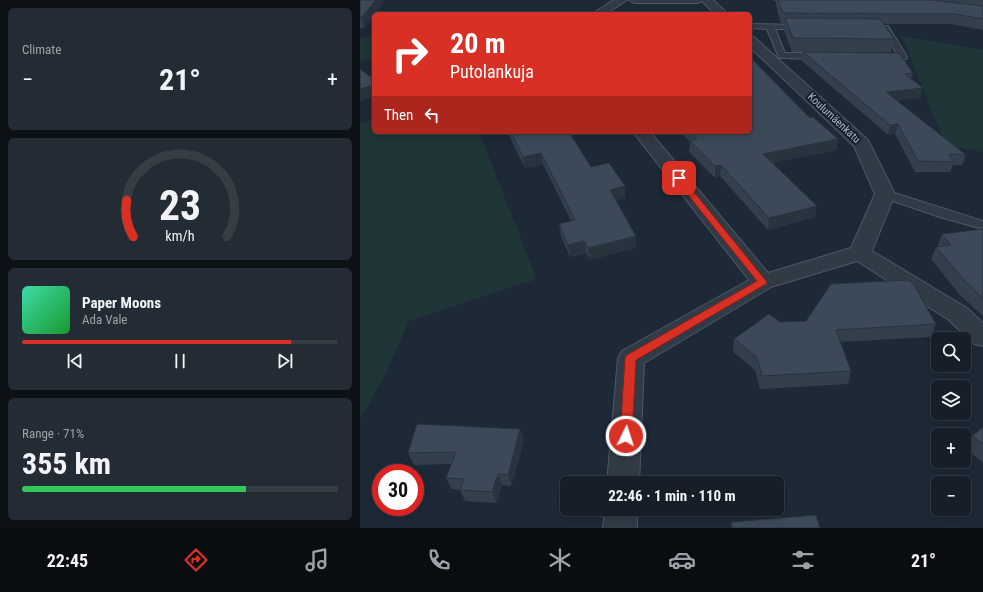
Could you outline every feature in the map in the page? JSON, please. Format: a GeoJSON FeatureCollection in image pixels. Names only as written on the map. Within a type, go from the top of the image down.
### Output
{"type":"FeatureCollection","features":[{"type":"Feature","properties":{"kind":"street"},"geometry":{"type":"LineString","coordinates":[[601,12],[622,0]]}},
{"type":"Feature","properties":{"kind":"street"},"geometry":{"type":"LineString","coordinates":[[634,0],[697,0]]}},
{"type":"Feature","properties":{"kind":"street"},"geometry":{"type":"LineString","coordinates":[[706,0],[720,12]]}},
{"type":"Feature","properties":{"kind":"street","name":"Koulumäenkatu"},"geometry":{"type":"LineString","coordinates":[[752,42],[862,144],[885,194]]}},
{"type":"Feature","properties":{"kind":"street"},"geometry":{"type":"LineString","coordinates":[[644,134],[763,282]]}},
{"type":"Feature","properties":{"kind":"street"},"geometry":{"type":"LineString","coordinates":[[860,253],[885,194]]}},
{"type":"Feature","properties":{"kind":"street"},"geometry":{"type":"LineString","coordinates":[[623,476],[631,358],[763,282],[860,253],[958,314],[983,337]]}},
{"type":"Feature","properties":{"kind":"street"},"geometry":{"type":"LineString","coordinates":[[620,528],[621,516]]}},
{"type":"Feature","properties":{"kind":"lane"},"geometry":{"type":"LineString","coordinates":[[752,26],[816,27]]}},
{"type":"Feature","properties":{"kind":"lane"},"geometry":{"type":"LineString","coordinates":[[770,26],[782,56],[828,56]]}},
{"type":"Feature","properties":{"kind":"lane"},"geometry":{"type":"LineString","coordinates":[[873,57],[903,57],[885,28],[877,28]]}},
{"type":"Feature","properties":{"kind":"lane"},"geometry":{"type":"LineString","coordinates":[[885,194],[979,224]]}},
{"type":"Feature","properties":{"kind":"green space"},"geometry":{"type":"Polygon","coordinates":[[[902,36],[983,50],[983,152],[946,146],[902,36]]]}},
{"type":"Feature","properties":{"kind":"green space"},"geometry":{"type":"Polygon","coordinates":[[[372,37],[372,58],[360,61],[360,38],[372,37]]]}},
{"type":"Feature","properties":{"kind":"green space"},"geometry":{"type":"Polygon","coordinates":[[[372,120],[372,134],[480,134],[537,279],[409,321],[384,377],[360,419],[360,123],[372,120]]]}},
{"type":"Feature","properties":{"kind":"building"},"geometry":{"type":"Polygon","coordinates":[[[360,0],[376,0],[360,19],[360,0]]]}},
{"type":"Feature","properties":{"kind":"building"},"geometry":{"type":"Polygon","coordinates":[[[778,0],[931,0],[983,6],[983,19],[954,14],[783,13],[778,0]]]}},
{"type":"Feature","properties":{"kind":"building"},"geometry":{"type":"Polygon","coordinates":[[[785,18],[880,19],[894,39],[793,38],[785,18]]]}},
{"type":"Feature","properties":{"kind":"building"},"geometry":{"type":"Polygon","coordinates":[[[803,52],[899,53],[913,73],[905,74],[923,88],[886,92],[966,155],[949,154],[954,162],[918,161],[898,124],[890,125],[803,52]]]}},
{"type":"Feature","properties":{"kind":"building"},"geometry":{"type":"Polygon","coordinates":[[[752,59],[810,118],[813,117],[838,139],[763,154],[817,206],[769,218],[721,165],[715,166],[690,141],[697,139],[692,134],[752,134],[752,59]]]}},
{"type":"Feature","properties":{"kind":"building"},"geometry":{"type":"Polygon","coordinates":[[[360,69],[372,78],[372,86],[360,89],[360,69]]]}},
{"type":"Feature","properties":{"kind":"building"},"geometry":{"type":"Polygon","coordinates":[[[512,134],[570,134],[591,167],[609,163],[625,186],[610,190],[636,236],[588,248],[584,241],[568,245],[559,224],[575,220],[541,153],[523,157],[512,134]]]}},
{"type":"Feature","properties":{"kind":"building"},"geometry":{"type":"Polygon","coordinates":[[[983,229],[983,298],[965,281],[936,247],[951,245],[942,234],[983,229]]]}},
{"type":"Feature","properties":{"kind":"building"},"geometry":{"type":"Polygon","coordinates":[[[908,280],[913,283],[936,324],[836,330],[851,371],[762,376],[757,357],[734,339],[769,314],[780,322],[806,321],[831,284],[908,280]]]}},
{"type":"Feature","properties":{"kind":"building"},"geometry":{"type":"Polygon","coordinates":[[[417,424],[520,429],[508,475],[498,474],[492,492],[460,490],[464,479],[446,478],[456,452],[408,453],[417,424]]]}},
{"type":"Feature","properties":{"kind":"building"},"geometry":{"type":"Polygon","coordinates":[[[983,427],[983,444],[972,436],[983,427]]]}},
{"type":"Feature","properties":{"kind":"building"},"geometry":{"type":"Polygon","coordinates":[[[816,515],[820,528],[732,528],[731,522],[816,515]]]}},
{"type":"Feature","properties":{"kind":"route"},"geometry":{"type":"LineString","coordinates":[[626,436],[631,358],[763,282],[679,178]]}}]}
